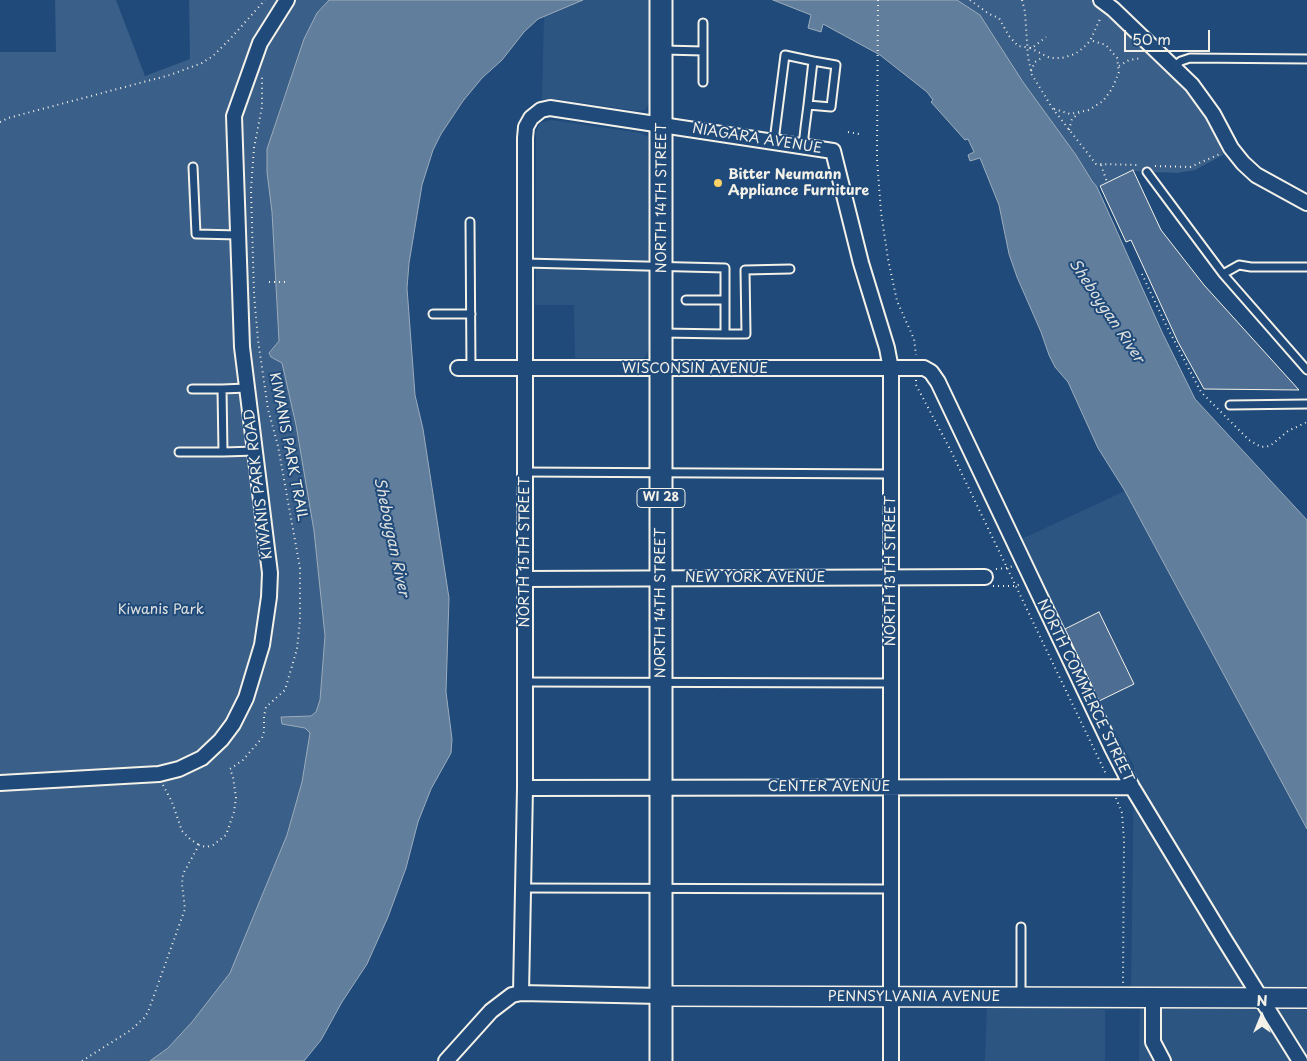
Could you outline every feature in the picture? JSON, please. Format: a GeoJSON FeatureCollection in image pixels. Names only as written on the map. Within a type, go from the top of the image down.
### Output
{"type":"FeatureCollection","features":[{"type":"Feature","properties":{"kind":"main road","name":"NORTH 14TH STREET"},"geometry":{"type":"LineString","coordinates":[[661,0],[661,996]]}},
{"type":"Feature","properties":{"kind":"main road","name":"WI 28"},"geometry":{"type":"LineString","coordinates":[[661,996],[661,1061]]}},
{"type":"Feature","properties":{"kind":"street","name":"KIWANIS PARK ROAD"},"geometry":{"type":"LineString","coordinates":[[0,783],[159,774],[179,769],[202,758],[221,740],[233,724],[246,698],[255,672],[267,620],[270,573],[242,347],[234,116],[260,43],[287,0]]}},
{"type":"Feature","properties":{"kind":"street"},"geometry":{"type":"LineString","coordinates":[[1101,0],[1113,9],[1192,85],[1205,101],[1231,148],[1243,163],[1256,174],[1307,203]]}},
{"type":"Feature","properties":{"kind":"street","name":"NIAGARA AVENUE"},"geometry":{"type":"LineString","coordinates":[[534,115],[543,109],[552,108],[833,151]]}},
{"type":"Feature","properties":{"kind":"street","name":"NORTH 15TH STREET"},"geometry":{"type":"LineString","coordinates":[[521,992],[525,788],[525,134],[528,123],[534,115]]}},
{"type":"Feature","properties":{"kind":"street","name":"NORTH 13TH STREET"},"geometry":{"type":"LineString","coordinates":[[833,151],[861,263],[887,348],[890,369],[891,1061]]}},
{"type":"Feature","properties":{"kind":"street","name":"WISCONSIN AVENUE"},"geometry":{"type":"LineString","coordinates":[[465,368],[924,368],[931,372]]}},
{"type":"Feature","properties":{"kind":"street","name":"NORTH COMMERCE STREET"},"geometry":{"type":"LineString","coordinates":[[931,372],[938,382],[1022,562],[1132,787],[1300,1061]]}},
{"type":"Feature","properties":{"kind":"street","name":"NEW YORK AVENUE"},"geometry":{"type":"LineString","coordinates":[[525,579],[985,577]]}},
{"type":"Feature","properties":{"kind":"street","name":"CENTER AVENUE"},"geometry":{"type":"LineString","coordinates":[[525,788],[1132,787]]}},
{"type":"Feature","properties":{"kind":"street"},"geometry":{"type":"LineString","coordinates":[[446,1061],[491,1011],[510,996],[521,992]]}},
{"type":"Feature","properties":{"kind":"street","name":"PENNSYLVANIA AVENUE"},"geometry":{"type":"LineString","coordinates":[[521,992],[661,996],[1307,998]]}},
{"type":"Feature","properties":{"kind":"street"},"geometry":{"type":"LineString","coordinates":[[1153,998],[1153,1042],[1163,1061]]}},
{"type":"Feature","properties":{"kind":"lane"},"geometry":{"type":"LineString","coordinates":[[703,23],[703,82]]}},
{"type":"Feature","properties":{"kind":"lane"},"geometry":{"type":"LineString","coordinates":[[661,50],[703,51]]}},
{"type":"Feature","properties":{"kind":"lane"},"geometry":{"type":"LineString","coordinates":[[774,141],[785,55],[836,65],[831,107],[808,105]]}},
{"type":"Feature","properties":{"kind":"lane"},"geometry":{"type":"LineString","coordinates":[[1173,67],[1181,61],[1190,58],[1307,58]]}},
{"type":"Feature","properties":{"kind":"lane"},"geometry":{"type":"LineString","coordinates":[[803,146],[813,61]]}},
{"type":"Feature","properties":{"kind":"lane"},"geometry":{"type":"LineString","coordinates":[[193,167],[196,234],[239,235]]}},
{"type":"Feature","properties":{"kind":"lane"},"geometry":{"type":"LineString","coordinates":[[1147,167],[1223,274],[1307,370]]}},
{"type":"Feature","properties":{"kind":"lane"},"geometry":{"type":"LineString","coordinates":[[465,368],[471,314],[470,222]]}},
{"type":"Feature","properties":{"kind":"lane"},"geometry":{"type":"LineString","coordinates":[[525,264],[725,268],[725,334]]}},
{"type":"Feature","properties":{"kind":"lane"},"geometry":{"type":"LineString","coordinates":[[1223,274],[1239,265],[1251,267],[1307,267]]}},
{"type":"Feature","properties":{"kind":"lane"},"geometry":{"type":"LineString","coordinates":[[661,333],[746,334],[745,270],[790,269]]}},
{"type":"Feature","properties":{"kind":"lane"},"geometry":{"type":"LineString","coordinates":[[686,300],[726,300]]}},
{"type":"Feature","properties":{"kind":"lane"},"geometry":{"type":"LineString","coordinates":[[433,314],[471,314]]}},
{"type":"Feature","properties":{"kind":"lane"},"geometry":{"type":"LineString","coordinates":[[192,389],[248,388]]}},
{"type":"Feature","properties":{"kind":"lane"},"geometry":{"type":"LineString","coordinates":[[222,389],[223,452]]}},
{"type":"Feature","properties":{"kind":"lane"},"geometry":{"type":"LineString","coordinates":[[1230,405],[1307,404]]}},
{"type":"Feature","properties":{"kind":"lane"},"geometry":{"type":"LineString","coordinates":[[179,452],[256,451]]}},
{"type":"Feature","properties":{"kind":"lane"},"geometry":{"type":"LineString","coordinates":[[524,472],[891,474]]}},
{"type":"Feature","properties":{"kind":"lane"},"geometry":{"type":"LineString","coordinates":[[525,682],[891,683]]}},
{"type":"Feature","properties":{"kind":"lane"},"geometry":{"type":"LineString","coordinates":[[523,888],[891,889]]}},
{"type":"Feature","properties":{"kind":"lane"},"geometry":{"type":"LineString","coordinates":[[1021,927],[1021,998]]}},
{"type":"Feature","properties":{"kind":"path"},"geometry":{"type":"LineString","coordinates":[[0,122],[8,118],[170,76],[202,63],[213,56],[265,0]]}},
{"type":"Feature","properties":{"kind":"path"},"geometry":{"type":"LineString","coordinates":[[878,0],[877,159],[881,212],[897,301],[914,339],[916,385],[950,449],[1008,568],[1112,787],[1122,813],[1124,840],[1123,998]]}},
{"type":"Feature","properties":{"kind":"path"},"geometry":{"type":"LineString","coordinates":[[970,0],[989,14],[999,18],[1016,44],[1045,56],[1057,58],[1075,54],[1083,48],[1090,40],[1100,19]]}},
{"type":"Feature","properties":{"kind":"path"},"geometry":{"type":"LineString","coordinates":[[1022,0],[1031,71],[1053,109],[1096,164],[1190,167],[1231,148]]}},
{"type":"Feature","properties":{"kind":"path"},"geometry":{"type":"LineString","coordinates":[[1028,48],[1035,47],[1046,38]]}},
{"type":"Feature","properties":{"kind":"path"},"geometry":{"type":"LineString","coordinates":[[1053,109],[1066,113],[1081,112],[1097,106],[1106,98],[1117,80],[1119,66],[1116,56],[1104,44],[1090,40]]}},
{"type":"Feature","properties":{"kind":"path"},"geometry":{"type":"LineString","coordinates":[[1031,71],[1037,60],[1045,56]]}},
{"type":"Feature","properties":{"kind":"path"},"geometry":{"type":"LineString","coordinates":[[1119,66],[1129,60],[1142,58]]}},
{"type":"Feature","properties":{"kind":"path","name":"KIWANIS PARK TRAIL"},"geometry":{"type":"LineString","coordinates":[[199,845],[213,845],[226,835],[234,812],[236,798],[230,769],[250,754],[262,738],[266,707],[285,690],[299,637],[300,568],[278,446],[268,409],[258,340],[254,294],[251,189],[254,148],[262,107],[263,71]]}},
{"type":"Feature","properties":{"kind":"path"},"geometry":{"type":"LineString","coordinates":[[1069,130],[1072,119],[1081,112]]}},
{"type":"Feature","properties":{"kind":"path"},"geometry":{"type":"LineString","coordinates":[[848,132],[859,134]]}},
{"type":"Feature","properties":{"kind":"path"},"geometry":{"type":"LineString","coordinates":[[1100,164],[1107,182]]}},
{"type":"Feature","properties":{"kind":"path"},"geometry":{"type":"LineString","coordinates":[[1142,274],[1201,392],[1249,440],[1261,447],[1270,446],[1288,431],[1307,422]]}},
{"type":"Feature","properties":{"kind":"path"},"geometry":{"type":"LineString","coordinates":[[269,282],[286,282]]}},
{"type":"Feature","properties":{"kind":"path"},"geometry":{"type":"LineString","coordinates":[[1022,562],[1008,568],[984,569],[988,586],[1016,586],[1030,578]]}},
{"type":"Feature","properties":{"kind":"path"},"geometry":{"type":"LineString","coordinates":[[82,1061],[131,1030],[144,1018],[148,1012],[185,909],[182,884],[183,874],[199,845],[190,840],[182,831],[172,802],[159,774]]}},
{"type":"Feature","properties":{"kind":"shaded area"},"geometry":{"type":"Polygon","coordinates":[[[583,0],[649,0],[649,103],[645,110],[638,111],[556,99],[542,99],[544,16],[583,0]]]}},
{"type":"Feature","properties":{"kind":"shaded area"},"geometry":{"type":"Polygon","coordinates":[[[551,120],[641,133],[648,137],[649,260],[535,260],[536,132],[540,123],[551,120]]]}},
{"type":"Feature","properties":{"kind":"shaded area"},"geometry":{"type":"Polygon","coordinates":[[[649,267],[649,348],[644,358],[575,358],[574,305],[535,305],[536,268],[649,267]]]}},
{"type":"Feature","properties":{"kind":"shaded area"},"geometry":{"type":"Polygon","coordinates":[[[1125,491],[1307,829],[1307,1061],[1139,1061],[1140,996],[1131,996],[1134,766],[1031,581],[1013,543],[1125,491]]]}},
{"type":"Feature","properties":{"kind":"shaded area"},"geometry":{"type":"Polygon","coordinates":[[[987,1003],[1105,1010],[1105,1061],[985,1061],[987,1003]]]}},
{"type":"Feature","properties":{"kind":"green space","name":"Kiwanis Park"},"geometry":{"type":"Polygon","coordinates":[[[55,0],[116,0],[145,76],[190,59],[189,0],[329,0],[317,13],[285,94],[267,149],[279,341],[269,353],[271,357],[282,363],[296,425],[314,531],[325,636],[320,700],[316,712],[311,716],[281,717],[305,728],[310,733],[302,782],[287,835],[230,973],[192,1022],[168,1048],[150,1061],[0,1061],[0,52],[56,52],[55,0]]]}},
{"type":"Feature","properties":{"kind":"green space"},"geometry":{"type":"Polygon","coordinates":[[[957,0],[1099,0],[1205,104],[1223,155],[1195,170],[1177,173],[1133,171],[1097,187],[1023,82],[980,15],[957,0]]]}},
{"type":"Feature","properties":{"kind":"water","name":"Sheboygan River"},"geometry":{"type":"Polygon","coordinates":[[[329,0],[583,0],[538,19],[524,32],[502,60],[482,78],[463,101],[441,134],[433,150],[422,185],[409,263],[407,288],[415,395],[423,429],[449,598],[446,692],[452,739],[451,753],[431,789],[418,822],[406,868],[388,917],[367,964],[342,1002],[321,1040],[304,1061],[150,1061],[168,1048],[192,1022],[230,973],[287,835],[302,782],[310,733],[305,728],[282,724],[281,717],[311,716],[316,712],[320,700],[325,636],[314,531],[296,425],[282,363],[271,357],[269,353],[279,341],[267,149],[304,39],[317,13],[329,0]]]}},
{"type":"Feature","properties":{"kind":"water","name":"Sheboygan River"},"geometry":{"type":"Polygon","coordinates":[[[773,0],[957,0],[980,15],[1023,82],[1097,187],[1162,332],[1195,399],[1307,520],[1307,829],[1125,491],[1098,448],[1068,382],[1055,367],[1049,355],[1017,277],[1009,254],[999,205],[980,158],[970,161],[968,155],[974,152],[968,139],[965,140],[931,102],[933,100],[927,92],[880,55],[823,24],[821,32],[808,28],[811,15],[773,0]]]}},
{"type":"Feature","properties":{"kind":"building"},"geometry":{"type":"Polygon","coordinates":[[[1133,170],[1161,230],[1204,285],[1299,390],[1204,389],[1178,342],[1131,240],[1126,242],[1100,186],[1133,170]]]}},
{"type":"Feature","properties":{"kind":"building"},"geometry":{"type":"Polygon","coordinates":[[[1099,612],[1134,684],[1099,701],[1065,629],[1099,612]]]}},
{"type":"Feature","properties":{"kind":"place","name":"Bitter Neumann Appliance Furniture"},"geometry":{"type":"Point","coordinates":[718,183]}}]}
